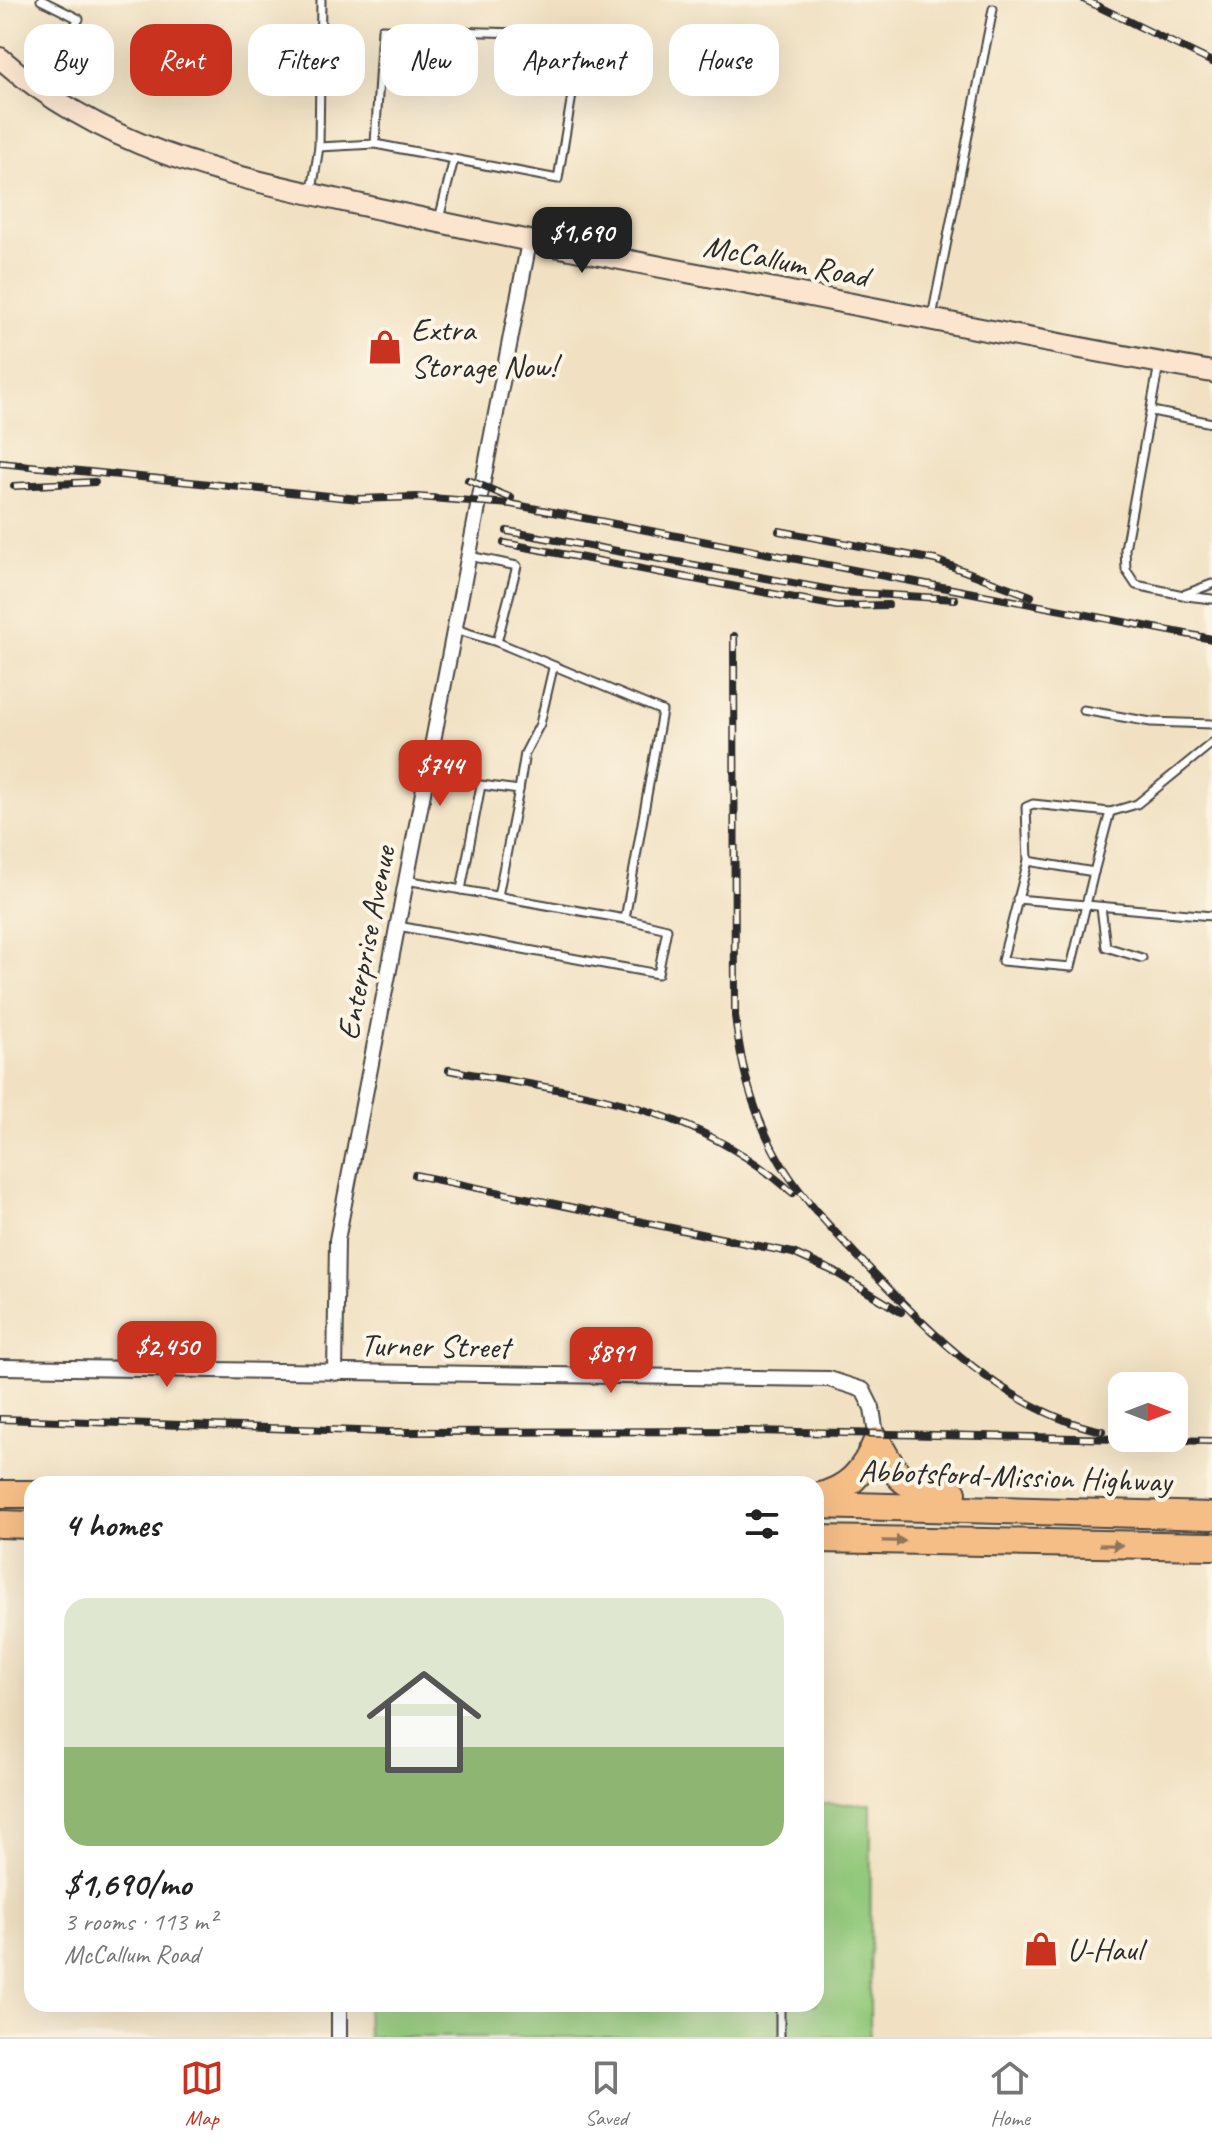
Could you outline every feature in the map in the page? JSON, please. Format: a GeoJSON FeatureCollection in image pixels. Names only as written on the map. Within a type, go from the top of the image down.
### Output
{"type":"FeatureCollection","features":[{"type":"Feature","properties":{"kind":"highway"},"geometry":{"type":"LineString","coordinates":[[824,1495],[837,1492],[856,1479],[877,1441],[905,1485],[920,1491],[1212,1502]]}},
{"type":"Feature","properties":{"kind":"highway"},"geometry":{"type":"LineString","coordinates":[[0,1494],[24,1494]]}},
{"type":"Feature","properties":{"kind":"highway","name":"Abbotsford-Mission Highway"},"geometry":{"type":"LineString","coordinates":[[824,1505],[1212,1516]]}},
{"type":"Feature","properties":{"kind":"highway"},"geometry":{"type":"LineString","coordinates":[[0,1524],[24,1525]]}},
{"type":"Feature","properties":{"kind":"highway","name":"Abbotsford-Mission Highway"},"geometry":{"type":"LineString","coordinates":[[824,1539],[1212,1546]]}},
{"type":"Feature","properties":{"kind":"main road","name":"McCallum Road"},"geometry":{"type":"LineString","coordinates":[[0,58],[24,79]]}},
{"type":"Feature","properties":{"kind":"main road","name":"McCallum Road"},"geometry":{"type":"LineString","coordinates":[[48,96],[83,118],[158,154],[312,193],[529,242],[1212,372]]}},
{"type":"Feature","properties":{"kind":"street","name":"Enterprise Avenue"},"geometry":{"type":"LineString","coordinates":[[335,1373],[337,1240],[529,242]]}},
{"type":"Feature","properties":{"kind":"street","name":"Turner Street"},"geometry":{"type":"LineString","coordinates":[[0,1367],[829,1379],[863,1390],[872,1408],[877,1441]]}},
{"type":"Feature","properties":{"kind":"street"},"geometry":{"type":"LineString","coordinates":[[339,2012],[339,2037]]}},
{"type":"Feature","properties":{"kind":"lane"},"geometry":{"type":"LineString","coordinates":[[41,0],[79,19],[76,24]]}},
{"type":"Feature","properties":{"kind":"lane"},"geometry":{"type":"LineString","coordinates":[[312,193],[319,147],[321,0]]}},
{"type":"Feature","properties":{"kind":"lane"},"geometry":{"type":"LineString","coordinates":[[931,319],[993,9]]}},
{"type":"Feature","properties":{"kind":"lane"},"geometry":{"type":"LineString","coordinates":[[319,147],[375,144],[558,179],[582,35],[382,29],[375,144]]}},
{"type":"Feature","properties":{"kind":"lane"},"geometry":{"type":"LineString","coordinates":[[438,222],[454,159]]}},
{"type":"Feature","properties":{"kind":"lane"},"geometry":{"type":"LineString","coordinates":[[1160,363],[1125,549],[1126,570],[1136,585],[1212,599]]}},
{"type":"Feature","properties":{"kind":"lane"},"geometry":{"type":"LineString","coordinates":[[1152,411],[1212,423]]}},
{"type":"Feature","properties":{"kind":"lane"},"geometry":{"type":"LineString","coordinates":[[467,556],[517,566],[497,642]]}},
{"type":"Feature","properties":{"kind":"lane"},"geometry":{"type":"LineString","coordinates":[[1183,595],[1212,584]]}},
{"type":"Feature","properties":{"kind":"lane"},"geometry":{"type":"LineString","coordinates":[[455,629],[497,642],[662,711],[625,919]]}},
{"type":"Feature","properties":{"kind":"lane"},"geometry":{"type":"LineString","coordinates":[[498,896],[525,753],[540,724],[553,668]]}},
{"type":"Feature","properties":{"kind":"lane"},"geometry":{"type":"LineString","coordinates":[[1083,710],[1151,722],[1212,724]]}},
{"type":"Feature","properties":{"kind":"lane"},"geometry":{"type":"LineString","coordinates":[[1110,812],[1071,967],[1002,961],[1028,861],[1026,807],[1033,804],[1110,812],[1137,804],[1212,743]]}},
{"type":"Feature","properties":{"kind":"lane"},"geometry":{"type":"LineString","coordinates":[[461,890],[481,785],[519,790]]}},
{"type":"Feature","properties":{"kind":"lane"},"geometry":{"type":"LineString","coordinates":[[1028,861],[1094,872]]}},
{"type":"Feature","properties":{"kind":"lane"},"geometry":{"type":"LineString","coordinates":[[398,926],[658,974],[667,929],[406,880]]}},
{"type":"Feature","properties":{"kind":"lane"},"geometry":{"type":"LineString","coordinates":[[1017,899],[1212,916]]}},
{"type":"Feature","properties":{"kind":"lane"},"geometry":{"type":"LineString","coordinates":[[1101,907],[1106,947],[1142,958]]}},
{"type":"Feature","properties":{"kind":"lane"},"geometry":{"type":"LineString","coordinates":[[780,2012],[780,2037]]}},
{"type":"Feature","properties":{"kind":"green space"},"geometry":{"type":"Polygon","coordinates":[[[824,1804],[871,1804],[870,2037],[368,2037],[367,2012],[824,2012],[824,1804]]]}},
{"type":"Feature","properties":{"kind":"railway"},"geometry":{"type":"LineString","coordinates":[[1085,0],[1212,62]]}},
{"type":"Feature","properties":{"kind":"railway"},"geometry":{"type":"LineString","coordinates":[[0,463],[359,499],[417,497],[511,504],[1212,639]]}},
{"type":"Feature","properties":{"kind":"railway"},"geometry":{"type":"LineString","coordinates":[[468,480],[511,498]]}},
{"type":"Feature","properties":{"kind":"railway"},"geometry":{"type":"LineString","coordinates":[[14,486],[95,482]]}},
{"type":"Feature","properties":{"kind":"railway"},"geometry":{"type":"LineString","coordinates":[[507,531],[842,592],[955,599]]}},
{"type":"Feature","properties":{"kind":"railway"},"geometry":{"type":"LineString","coordinates":[[779,531],[935,560],[1031,596]]}},
{"type":"Feature","properties":{"kind":"railway"},"geometry":{"type":"LineString","coordinates":[[504,543],[837,606],[888,605]]}},
{"type":"Feature","properties":{"kind":"railway"},"geometry":{"type":"LineString","coordinates":[[734,636],[735,1016],[748,1085],[765,1133],[782,1165],[814,1209],[943,1341],[1001,1387],[1033,1406],[1066,1421],[1102,1431]]}},
{"type":"Feature","properties":{"kind":"railway"},"geometry":{"type":"LineString","coordinates":[[449,1070],[588,1095],[672,1120],[713,1138],[753,1162],[793,1193]]}},
{"type":"Feature","properties":{"kind":"railway"},"geometry":{"type":"LineString","coordinates":[[415,1175],[793,1253],[835,1272],[901,1312]]}},
{"type":"Feature","properties":{"kind":"railway"},"geometry":{"type":"LineString","coordinates":[[0,1419],[389,1432],[751,1431],[1212,1441]]}},
{"type":"Feature","properties":{"kind":"place","name":"Extra Storage Now!"},"geometry":{"type":"Point","coordinates":[385,347]}},
{"type":"Feature","properties":{"kind":"place","name":"U-Haul"},"geometry":{"type":"Point","coordinates":[1041,1949]}}]}
